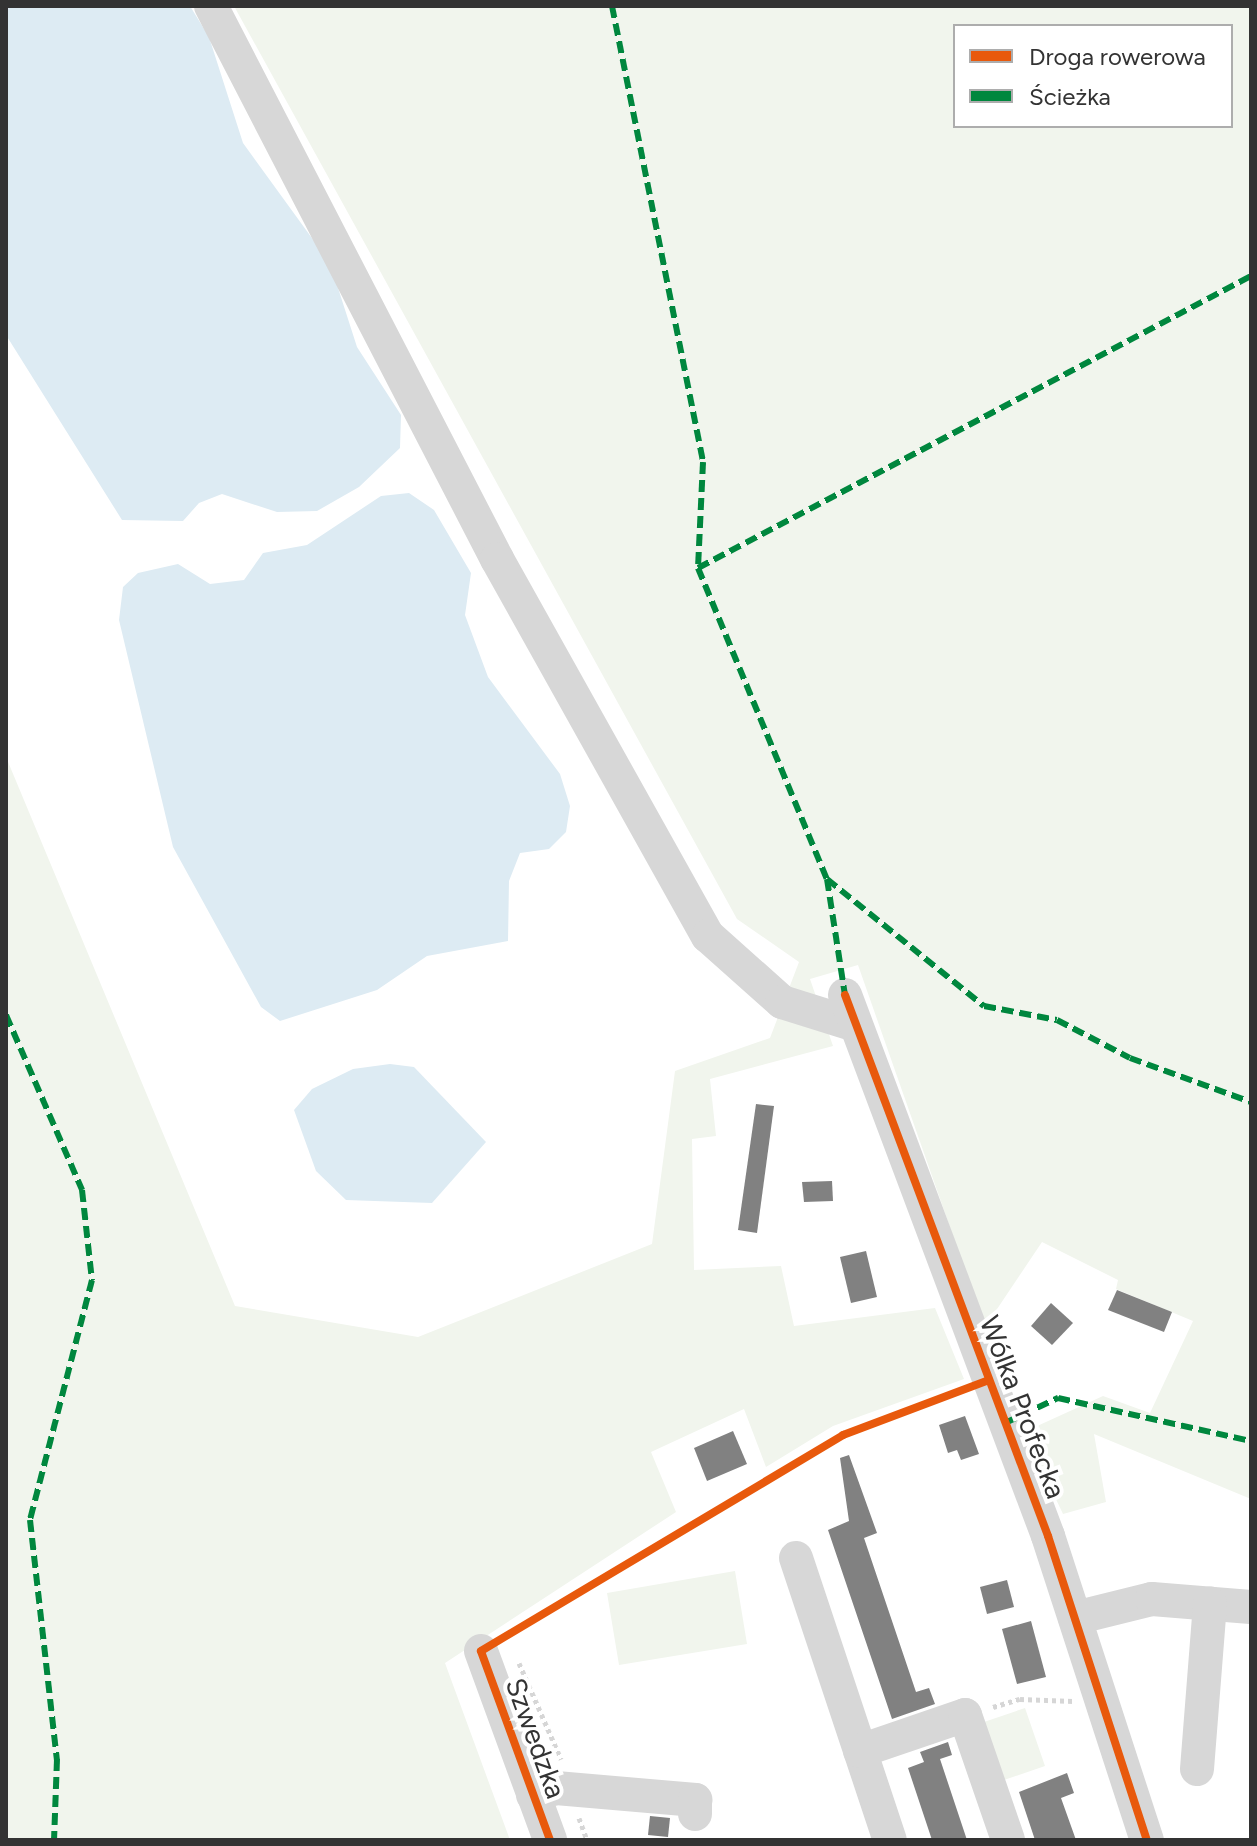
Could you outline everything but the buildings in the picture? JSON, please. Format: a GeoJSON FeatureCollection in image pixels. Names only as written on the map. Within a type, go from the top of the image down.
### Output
{"type":"FeatureCollection","features":[{"type":"Feature","properties":{"kind":"street","name":"Wólka Profecka"},"geometry":{"type":"LineString","coordinates":[[211,6],[497,559],[708,936],[782,1002],[850,1010],[1075,1618],[1147,1840]]}},
{"type":"Feature","properties":{"kind":"street"},"geometry":{"type":"LineString","coordinates":[[796,1558],[890,1840]]}},
{"type":"Feature","properties":{"kind":"street"},"geometry":{"type":"LineString","coordinates":[[1075,1618],[1122,1602],[1251,1607]]}},
{"type":"Feature","properties":{"kind":"street"},"geometry":{"type":"LineString","coordinates":[[1197,1769],[1210,1604]]}},
{"type":"Feature","properties":{"kind":"street","name":"Szwedzka"},"geometry":{"type":"LineString","coordinates":[[496,1650],[533,1795],[550,1840]]}},
{"type":"Feature","properties":{"kind":"street"},"geometry":{"type":"LineString","coordinates":[[860,1751],[965,1715],[1008,1840]]}},
{"type":"Feature","properties":{"kind":"street"},"geometry":{"type":"LineString","coordinates":[[533,1795],[569,1789],[695,1800],[695,1814]]}},
{"type":"Feature","properties":{"kind":"path"},"geometry":{"type":"LineString","coordinates":[[496,1650],[535,1689],[587,1840]]}},
{"type":"Feature","properties":{"kind":"path"},"geometry":{"type":"LineString","coordinates":[[965,1715],[1020,1699],[1081,1701]]}},
{"type":"Feature","properties":{"kind":"shaded area"},"geometry":{"type":"Polygon","coordinates":[[[6,6],[190,6],[209,37],[243,143],[330,263],[357,347],[401,415],[400,448],[359,487],[317,511],[277,512],[222,494],[199,503],[183,521],[122,520],[6,335],[6,6]]]}},
{"type":"Feature","properties":{"kind":"shaded area"},"geometry":{"type":"Polygon","coordinates":[[[234,6],[1251,6],[1251,1499],[1094,1434],[1106,1502],[1063,1514],[1024,1432],[1103,1396],[1150,1413],[1193,1321],[1116,1289],[1118,1280],[1042,1242],[985,1327],[858,965],[810,979],[833,1046],[710,1079],[716,1136],[692,1139],[694,1270],[781,1266],[794,1326],[935,1308],[964,1379],[833,1426],[766,1467],[744,1409],[651,1452],[676,1512],[445,1663],[510,1840],[6,1840],[6,757],[235,1306],[418,1337],[652,1244],[675,1071],[770,1038],[799,962],[737,919],[234,6]]]}},
{"type":"Feature","properties":{"kind":"shaded area"},"geometry":{"type":"Polygon","coordinates":[[[409,493],[434,510],[471,573],[465,615],[488,677],[560,774],[570,806],[566,832],[549,849],[520,853],[509,881],[508,941],[427,956],[377,990],[280,1021],[261,1007],[173,847],[119,620],[123,587],[138,573],[178,564],[210,584],[244,580],[263,553],[307,545],[381,496],[409,493]]]}},
{"type":"Feature","properties":{"kind":"shaded area"},"geometry":{"type":"Polygon","coordinates":[[[390,1064],[414,1067],[486,1142],[432,1203],[346,1200],[316,1171],[294,1110],[312,1089],[353,1069],[390,1064]]]}},
{"type":"Feature","properties":{"kind":"shaded area"},"geometry":{"type":"Polygon","coordinates":[[[735,1571],[747,1644],[619,1665],[607,1593],[735,1571]]]}},
{"type":"Feature","properties":{"kind":"shaded area"},"geometry":{"type":"Polygon","coordinates":[[[1025,1708],[1045,1766],[1001,1781],[981,1723],[1025,1708]]]}},
{"type":"Feature","properties":{"kind":"marked path"},"geometry":{"type":"LineString","coordinates":[[612,6],[703,462],[698,568],[827,879],[845,995]]}},
{"type":"Feature","properties":{"kind":"marked path"},"geometry":{"type":"LineString","coordinates":[[698,568],[1251,276]]}},
{"type":"Feature","properties":{"kind":"marked path"},"geometry":{"type":"LineString","coordinates":[[827,879],[984,1006],[1057,1020],[1130,1058],[1251,1102]]}},
{"type":"Feature","properties":{"kind":"marked path"},"geometry":{"type":"LineString","coordinates":[[6,1015],[82,1190],[92,1280],[30,1520],[57,1759],[54,1840]]}},
{"type":"Feature","properties":{"kind":"marked path"},"geometry":{"type":"LineString","coordinates":[[1005,1423],[1058,1398],[1251,1441]]}},
{"type":"Feature","properties":{"kind":"cycle path"},"geometry":{"type":"LineString","coordinates":[[845,995],[1048,1536],[1147,1840]]}},
{"type":"Feature","properties":{"kind":"cycle path"},"geometry":{"type":"LineString","coordinates":[[550,1840],[481,1651],[843,1435],[989,1380]]}}]}
